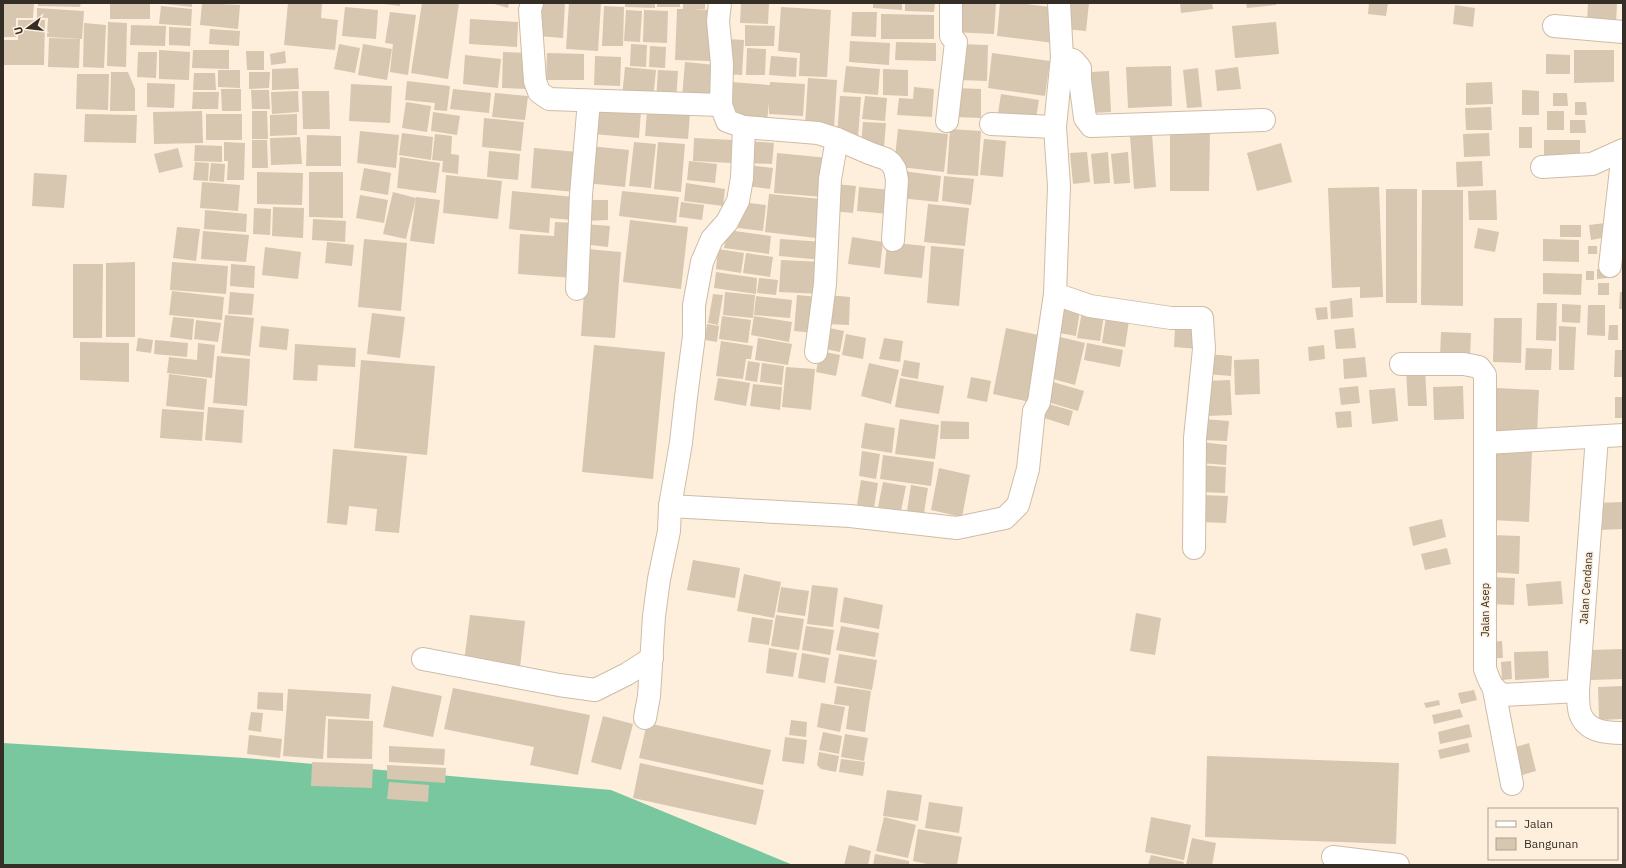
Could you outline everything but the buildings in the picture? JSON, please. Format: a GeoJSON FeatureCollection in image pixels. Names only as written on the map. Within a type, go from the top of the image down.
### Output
{"type":"FeatureCollection","features":[{"type":"Feature","properties":{"kind":"street"},"geometry":{"type":"LineString","coordinates":[[532,3],[530,10],[535,81],[539,92],[549,99],[721,105]]}},
{"type":"Feature","properties":{"kind":"street"},"geometry":{"type":"LineString","coordinates":[[720,3],[718,21],[722,64],[721,105],[727,121],[744,127],[818,133],[886,159],[895,169],[897,180],[893,240]]}},
{"type":"Feature","properties":{"kind":"street"},"geometry":{"type":"LineString","coordinates":[[947,121],[956,42],[951,36],[951,3]]}},
{"type":"Feature","properties":{"kind":"street"},"geometry":{"type":"LineString","coordinates":[[670,506],[850,516],[957,528],[1005,518],[1018,505],[1028,469],[1034,411],[1039,402],[1055,294],[1059,186],[1054,127],[1062,57],[1059,3]]}},
{"type":"Feature","properties":{"kind":"street"},"geometry":{"type":"LineString","coordinates":[[1554,26],[1623,32]]}},
{"type":"Feature","properties":{"kind":"street"},"geometry":{"type":"LineString","coordinates":[[1062,57],[1073,60],[1080,68],[1085,118],[1091,126],[1264,120]]}},
{"type":"Feature","properties":{"kind":"street"},"geometry":{"type":"LineString","coordinates":[[577,289],[581,195],[589,101]]}},
{"type":"Feature","properties":{"kind":"street"},"geometry":{"type":"LineString","coordinates":[[991,124],[1054,127]]}},
{"type":"Feature","properties":{"kind":"street"},"geometry":{"type":"LineString","coordinates":[[646,718],[652,658],[654,616],[659,579],[669,531],[670,506],[681,443],[694,336],[694,305],[702,262],[712,239],[727,222],[738,201],[742,178],[744,127]]}},
{"type":"Feature","properties":{"kind":"street"},"geometry":{"type":"LineString","coordinates":[[816,352],[825,284],[830,179],[837,139]]}},
{"type":"Feature","properties":{"kind":"street"},"geometry":{"type":"LineString","coordinates":[[1542,167],[1592,164],[1623,151],[1610,266]]}},
{"type":"Feature","properties":{"kind":"street"},"geometry":{"type":"LineString","coordinates":[[1055,294],[1090,306],[1172,318],[1202,318],[1204,349],[1195,438],[1194,548]]}},
{"type":"Feature","properties":{"kind":"street","name":"Jalan Asep"},"geometry":{"type":"LineString","coordinates":[[1401,364],[1464,364],[1479,367],[1485,375],[1485,669],[1494,690],[1512,784]]}},
{"type":"Feature","properties":{"kind":"street"},"geometry":{"type":"LineString","coordinates":[[1485,443],[1623,435]]}},
{"type":"Feature","properties":{"kind":"street","name":"Jalan Cendana"},"geometry":{"type":"LineString","coordinates":[[1597,437],[1578,691],[1580,714],[1587,725],[1602,732],[1623,733]]}},
{"type":"Feature","properties":{"kind":"street"},"geometry":{"type":"LineString","coordinates":[[424,659],[595,690],[627,674],[652,658]]}},
{"type":"Feature","properties":{"kind":"street"},"geometry":{"type":"LineString","coordinates":[[1494,690],[1503,695],[1578,691]]}},
{"type":"Feature","properties":{"kind":"street"},"geometry":{"type":"LineString","coordinates":[[1333,857],[1398,865]]}},
{"type":"Feature","properties":{"kind":"green space"},"geometry":{"type":"Polygon","coordinates":[[[3,743],[245,758],[611,790],[793,865],[3,865],[3,743]]]}}]}
